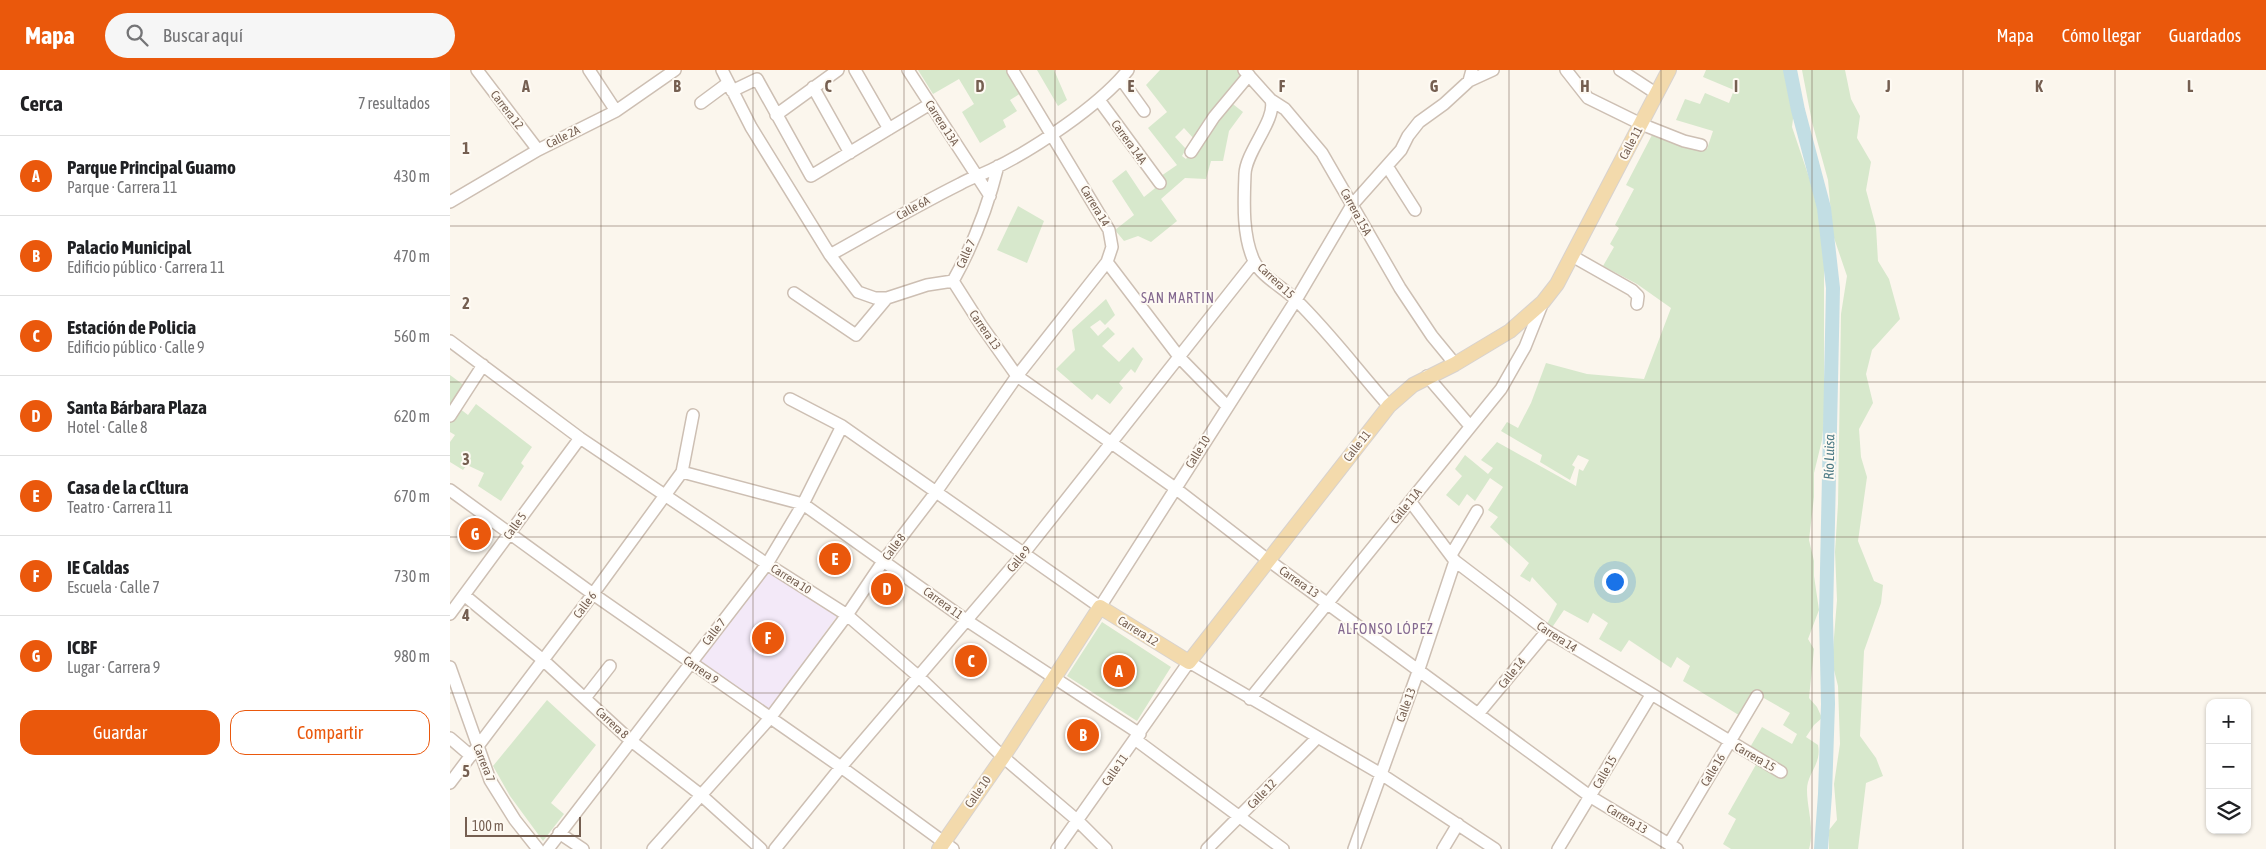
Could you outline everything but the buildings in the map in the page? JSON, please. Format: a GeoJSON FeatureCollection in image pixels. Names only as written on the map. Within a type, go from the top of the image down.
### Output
{"type":"FeatureCollection","features":[{"type":"Feature","properties":{"kind":"main road","name":"Calle 11"},"geometry":{"type":"LineString","coordinates":[[1189,662],[1389,406],[1413,385],[1427,376],[1455,364],[1510,331],[1543,302],[1557,284],[1669,70]]}},
{"type":"Feature","properties":{"kind":"main road","name":"Carrera 12"},"geometry":{"type":"LineString","coordinates":[[1100,607],[1189,662]]}},
{"type":"Feature","properties":{"kind":"main road","name":"Calle 10"},"geometry":{"type":"LineString","coordinates":[[945,847],[1100,607]]}},
{"type":"Feature","properties":{"kind":"street","name":"Carrera 12"},"geometry":{"type":"LineString","coordinates":[[477,70],[538,150]]}},
{"type":"Feature","properties":{"kind":"street"},"geometry":{"type":"LineString","coordinates":[[589,70],[616,111]]}},
{"type":"Feature","properties":{"kind":"street","name":"Calle 2A"},"geometry":{"type":"LineString","coordinates":[[450,202],[538,150],[616,111],[675,70]]}},
{"type":"Feature","properties":{"kind":"street"},"geometry":{"type":"LineString","coordinates":[[722,70],[771,161],[830,255],[858,292],[875,298],[887,298]]}},
{"type":"Feature","properties":{"kind":"street"},"geometry":{"type":"LineString","coordinates":[[776,115],[812,87],[838,70]]}},
{"type":"Feature","properties":{"kind":"street"},"geometry":{"type":"LineString","coordinates":[[855,70],[889,130]]}},
{"type":"Feature","properties":{"kind":"street","name":"Carrera 13A"},"geometry":{"type":"LineString","coordinates":[[908,70],[976,176]]}},
{"type":"Feature","properties":{"kind":"street","name":"Calle 10"},"geometry":{"type":"LineString","coordinates":[[1100,607],[1226,406],[1296,300],[1352,206],[1401,150],[1408,136],[1419,122],[1444,104],[1471,76],[1493,70]]}},
{"type":"Feature","properties":{"kind":"street"},"geometry":{"type":"LineString","coordinates":[[1566,70],[1588,98],[1642,124],[1684,141],[1700,145]]}},
{"type":"Feature","properties":{"kind":"street"},"geometry":{"type":"LineString","coordinates":[[1620,70],[1657,94]]}},
{"type":"Feature","properties":{"kind":"street","name":"Carrera 14"},"geometry":{"type":"LineString","coordinates":[[1013,71],[1109,230],[1112,247],[1108,262]]}},
{"type":"Feature","properties":{"kind":"street"},"geometry":{"type":"LineString","coordinates":[[1191,152],[1246,72]]}},
{"type":"Feature","properties":{"kind":"street","name":"Carrera 15A"},"geometry":{"type":"LineString","coordinates":[[1246,72],[1271,100],[1285,109],[1322,153],[1400,288],[1432,336],[1455,364]]}},
{"type":"Feature","properties":{"kind":"street"},"geometry":{"type":"LineString","coordinates":[[1124,75],[1144,111]]}},
{"type":"Feature","properties":{"kind":"street","name":"Calle 6A"},"geometry":{"type":"LineString","coordinates":[[830,255],[908,211],[998,166],[1050,135],[1099,100],[1124,75]]}},
{"type":"Feature","properties":{"kind":"street"},"geometry":{"type":"LineString","coordinates":[[701,103],[730,87],[757,79],[812,176],[930,104]]}},
{"type":"Feature","properties":{"kind":"street"},"geometry":{"type":"LineString","coordinates":[[812,87],[850,153]]}},
{"type":"Feature","properties":{"kind":"street","name":"Carrera 14A"},"geometry":{"type":"LineString","coordinates":[[1099,100],[1160,183]]}},
{"type":"Feature","properties":{"kind":"street","name":"Carrera 15"},"geometry":{"type":"LineString","coordinates":[[1271,100],[1272,111],[1258,137],[1246,170],[1245,214],[1248,240],[1254,262],[1296,300],[1389,406]]}},
{"type":"Feature","properties":{"kind":"street"},"geometry":{"type":"LineString","coordinates":[[990,196],[998,166]]}},
{"type":"Feature","properties":{"kind":"street"},"geometry":{"type":"LineString","coordinates":[[1387,166],[1416,210]]}},
{"type":"Feature","properties":{"kind":"street"},"geometry":{"type":"LineString","coordinates":[[976,176],[990,196]]}},
{"type":"Feature","properties":{"kind":"street","name":"Calle 7"},"geometry":{"type":"LineString","coordinates":[[887,298],[927,285],[953,281],[964,262],[990,196]]}},
{"type":"Feature","properties":{"kind":"street"},"geometry":{"type":"LineString","coordinates":[[1572,256],[1632,290],[1638,296],[1637,304]]}},
{"type":"Feature","properties":{"kind":"street"},"geometry":{"type":"LineString","coordinates":[[1108,262],[1180,358],[1226,406]]}},
{"type":"Feature","properties":{"kind":"street","name":"Calle 8"},"geometry":{"type":"LineString","coordinates":[[653,849],[770,718],[847,615],[884,560],[936,492],[1017,376],[1108,262]]}},
{"type":"Feature","properties":{"kind":"street","name":"Calle 9"},"geometry":{"type":"LineString","coordinates":[[774,849],[841,767],[1024,553],[1254,262]]}},
{"type":"Feature","properties":{"kind":"street","name":"Carrera 13"},"geometry":{"type":"LineString","coordinates":[[953,281],[976,318],[1017,376],[1110,444],[1175,488],[1268,560],[1591,797],[1673,847]]}},
{"type":"Feature","properties":{"kind":"street"},"geometry":{"type":"LineString","coordinates":[[794,293],[856,335],[887,298]]}},
{"type":"Feature","properties":{"kind":"street","name":"Calle 11A"},"geometry":{"type":"LineString","coordinates":[[1250,699],[1501,389],[1525,347],[1543,302]]}},
{"type":"Feature","properties":{"kind":"street","name":"Carrera 10"},"geometry":{"type":"LineString","coordinates":[[450,341],[580,438],[767,564],[847,615],[919,677],[1003,757],[1078,821],[1106,849]]}},
{"type":"Feature","properties":{"kind":"street"},"geometry":{"type":"LineString","coordinates":[[450,416],[483,365]]}},
{"type":"Feature","properties":{"kind":"street"},"geometry":{"type":"LineString","coordinates":[[1427,376],[1470,426]]}},
{"type":"Feature","properties":{"kind":"street","name":"Carrera 12"},"geometry":{"type":"LineString","coordinates":[[790,399],[842,426],[1100,607]]}},
{"type":"Feature","properties":{"kind":"street","name":"Calle 6"},"geometry":{"type":"LineString","coordinates":[[450,782],[593,594],[682,472],[693,415]]}},
{"type":"Feature","properties":{"kind":"street","name":"Calle 7"},"geometry":{"type":"LineString","coordinates":[[548,849],[767,564],[802,504],[842,426]]}},
{"type":"Feature","properties":{"kind":"street","name":"Calle 5"},"geometry":{"type":"LineString","coordinates":[[450,614],[580,438]]}},
{"type":"Feature","properties":{"kind":"street","name":"Carrera 11"},"geometry":{"type":"LineString","coordinates":[[682,472],[802,504],[884,560],[966,620],[1055,679],[1107,710],[1138,737],[1283,849]]}},
{"type":"Feature","properties":{"kind":"street","name":"Carrera 9"},"geometry":{"type":"LineString","coordinates":[[450,490],[690,663],[841,767],[945,847]]}},
{"type":"Feature","properties":{"kind":"street","name":"Carrera 14"},"geometry":{"type":"LineString","coordinates":[[1410,501],[1453,558],[1546,631],[1730,742]]}},
{"type":"Feature","properties":{"kind":"street","name":"Calle 13"},"geometry":{"type":"LineString","coordinates":[[1354,849],[1419,669],[1453,558],[1477,511]]}},
{"type":"Feature","properties":{"kind":"street","name":"Carrera 8"},"geometry":{"type":"LineString","coordinates":[[464,595],[543,660],[630,740],[701,795],[761,849]]}},
{"type":"Feature","properties":{"kind":"street","name":"Calle 14"},"geometry":{"type":"LineString","coordinates":[[1478,714],[1546,631]]}},
{"type":"Feature","properties":{"kind":"street","name":"Carrera 12"},"geometry":{"type":"LineString","coordinates":[[1189,662],[1381,774],[1495,849]]}},
{"type":"Feature","properties":{"kind":"street","name":"Calle 11"},"geometry":{"type":"LineString","coordinates":[[1057,849],[1138,737],[1189,662]]}},
{"type":"Feature","properties":{"kind":"street"},"geometry":{"type":"LineString","coordinates":[[585,698],[610,666]]}},
{"type":"Feature","properties":{"kind":"street","name":"Carrera 7"},"geometry":{"type":"LineString","coordinates":[[450,667],[474,751],[515,820],[538,849]]}},
{"type":"Feature","properties":{"kind":"street","name":"Calle 15"},"geometry":{"type":"LineString","coordinates":[[1558,849],[1591,797],[1651,694]]}},
{"type":"Feature","properties":{"kind":"street","name":"Calle 16"},"geometry":{"type":"LineString","coordinates":[[1673,847],[1730,742],[1758,696]]}},
{"type":"Feature","properties":{"kind":"street"},"geometry":{"type":"LineString","coordinates":[[450,738],[474,751]]}},
{"type":"Feature","properties":{"kind":"street","name":"Calle 12"},"geometry":{"type":"LineString","coordinates":[[1206,849],[1317,738]]}},
{"type":"Feature","properties":{"kind":"street","name":"Carrera 15"},"geometry":{"type":"LineString","coordinates":[[1730,742],[1781,772]]}},
{"type":"Feature","properties":{"kind":"street"},"geometry":{"type":"LineString","coordinates":[[1443,849],[1458,824]]}},
{"type":"Feature","properties":{"kind":"street"},"geometry":{"type":"LineString","coordinates":[[559,833],[583,849]]}},
{"type":"Feature","properties":{"kind":"shaded area"},"geometry":{"type":"Polygon","coordinates":[[[766,571],[837,616],[768,711],[698,661],[766,571]]]}},
{"type":"Feature","properties":{"kind":"green space"},"geometry":{"type":"Polygon","coordinates":[[[918,70],[1009,70],[1021,93],[1010,100],[1017,111],[1003,120],[1006,127],[980,143],[962,112],[974,104],[959,79],[933,94],[918,70]]]}},
{"type":"Feature","properties":{"kind":"green space"},"geometry":{"type":"Polygon","coordinates":[[[1037,70],[1054,70],[1067,100],[1058,106],[1037,70]]]}},
{"type":"Feature","properties":{"kind":"green space"},"geometry":{"type":"Polygon","coordinates":[[[1160,70],[1237,70],[1241,76],[1204,121],[1195,140],[1184,128],[1175,137],[1186,149],[1182,156],[1186,159],[1229,101],[1243,112],[1229,131],[1223,161],[1211,161],[1206,179],[1185,178],[1161,199],[1177,221],[1151,242],[1138,236],[1124,241],[1115,230],[1134,215],[1112,181],[1126,170],[1144,197],[1164,181],[1161,176],[1177,165],[1148,128],[1167,112],[1146,85],[1160,70]]]}},
{"type":"Feature","properties":{"kind":"green space"},"geometry":{"type":"Polygon","coordinates":[[[1706,70],[1787,70],[1794,111],[1792,127],[1816,198],[1821,228],[1824,256],[1824,420],[1822,440],[1814,473],[1814,497],[1809,540],[1814,561],[1814,576],[1819,610],[1808,639],[1814,649],[1809,698],[1817,707],[1822,718],[1814,725],[1806,737],[1818,745],[1819,752],[1809,778],[1807,790],[1811,827],[1809,849],[1731,849],[1723,844],[1736,819],[1728,814],[1758,761],[1749,749],[1762,727],[1792,744],[1797,734],[1783,725],[1790,713],[1762,697],[1759,691],[1742,717],[1683,681],[1690,666],[1677,657],[1671,668],[1629,640],[1621,652],[1599,639],[1608,623],[1593,613],[1588,623],[1564,610],[1551,629],[1546,626],[1557,604],[1532,577],[1530,582],[1520,576],[1529,563],[1490,527],[1498,517],[1488,510],[1503,487],[1490,478],[1475,501],[1467,494],[1459,506],[1446,495],[1462,476],[1455,469],[1465,455],[1488,474],[1493,468],[1481,460],[1497,442],[1576,486],[1579,469],[1583,471],[1589,460],[1578,455],[1572,465],[1575,467],[1570,480],[1540,462],[1542,455],[1501,431],[1507,422],[1518,428],[1531,403],[1546,363],[1587,374],[1644,379],[1671,308],[1637,284],[1603,266],[1614,247],[1610,244],[1619,228],[1615,225],[1634,189],[1626,185],[1653,133],[1678,144],[1707,149],[1713,131],[1676,120],[1685,99],[1700,104],[1705,93],[1729,103],[1734,90],[1703,77],[1706,70]]]}},
{"type":"Feature","properties":{"kind":"green space"},"geometry":{"type":"Polygon","coordinates":[[[1802,70],[1845,70],[1851,99],[1860,116],[1857,138],[1871,162],[1866,190],[1876,227],[1878,261],[1889,279],[1900,319],[1872,350],[1866,374],[1873,403],[1859,429],[1861,457],[1867,477],[1858,541],[1874,581],[1883,585],[1881,603],[1864,651],[1860,736],[1876,758],[1883,776],[1866,783],[1858,849],[1829,849],[1829,830],[1837,820],[1834,784],[1840,744],[1838,686],[1832,662],[1837,600],[1835,552],[1838,504],[1841,314],[1847,276],[1833,235],[1828,180],[1812,122],[1802,70]]]}},
{"type":"Feature","properties":{"kind":"green space"},"geometry":{"type":"Polygon","coordinates":[[[1018,206],[1044,221],[1027,263],[997,250],[1018,206]]]}},
{"type":"Feature","properties":{"kind":"green space"},"geometry":{"type":"Polygon","coordinates":[[[1106,299],[1115,315],[1105,325],[1100,320],[1090,327],[1098,336],[1108,327],[1115,334],[1102,346],[1119,362],[1133,347],[1143,359],[1135,373],[1131,369],[1119,383],[1123,388],[1110,404],[1097,394],[1092,400],[1056,369],[1075,350],[1072,330],[1106,299]]]}},
{"type":"Feature","properties":{"kind":"green space"},"geometry":{"type":"Polygon","coordinates":[[[450,375],[465,386],[455,405],[468,415],[476,404],[532,447],[521,463],[524,466],[501,501],[478,486],[484,473],[467,465],[463,470],[450,462],[450,442],[455,435],[450,432],[450,375]]]}},
{"type":"Feature","properties":{"kind":"green space"},"geometry":{"type":"Polygon","coordinates":[[[1102,622],[1171,667],[1137,721],[1067,676],[1102,622]]]}},
{"type":"Feature","properties":{"kind":"green space"},"geometry":{"type":"Polygon","coordinates":[[[547,700],[596,745],[551,803],[564,814],[543,841],[510,796],[493,766],[547,700]]]}},
{"type":"Feature","properties":{"kind":"waterway","name":"Río Luisa"},"geometry":{"type":"LineString","coordinates":[[1790,70],[1798,110],[1824,208],[1833,288],[1826,616],[1828,704],[1821,849]]}},
{"type":"Feature","properties":{"kind":"place","name":"ICBF"},"geometry":{"type":"Point","coordinates":[475,534]}},
{"type":"Feature","properties":{"kind":"place","name":"Casa de la cCltura"},"geometry":{"type":"Point","coordinates":[835,559]}},
{"type":"Feature","properties":{"kind":"place","name":"Santa Bárbara Plaza"},"geometry":{"type":"Point","coordinates":[887,589]}},
{"type":"Feature","properties":{"kind":"place","name":"IE Caldas"},"geometry":{"type":"Point","coordinates":[768,638]}},
{"type":"Feature","properties":{"kind":"place","name":"Estación de Policia"},"geometry":{"type":"Point","coordinates":[971,661]}},
{"type":"Feature","properties":{"kind":"place","name":"Parque Principal Guamo"},"geometry":{"type":"Point","coordinates":[1119,671]}},
{"type":"Feature","properties":{"kind":"place","name":"Palacio Municipal"},"geometry":{"type":"Point","coordinates":[1083,735]}},
{"type":"Feature","properties":{"kind":"district","name":"SAN MARTIN"},"geometry":{"type":"Point","coordinates":[1178,298]}},
{"type":"Feature","properties":{"kind":"district","name":"ALFONSO LÓPEZ"},"geometry":{"type":"Point","coordinates":[1386,629]}}]}
